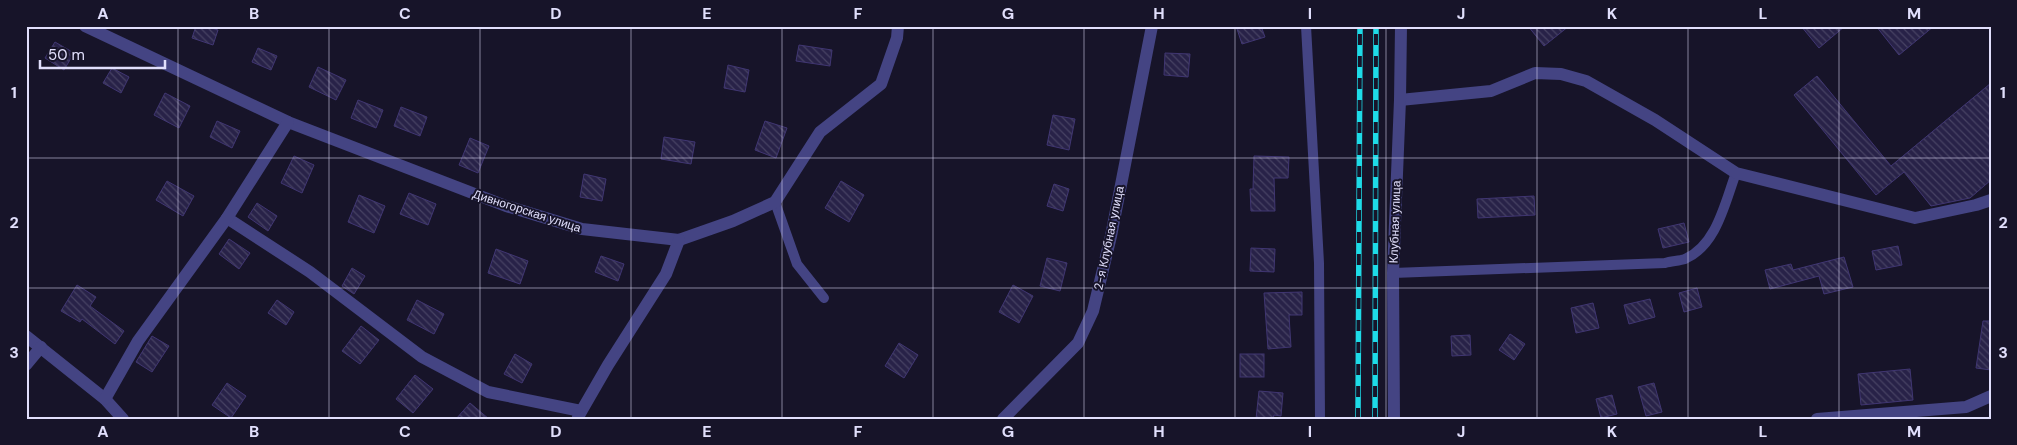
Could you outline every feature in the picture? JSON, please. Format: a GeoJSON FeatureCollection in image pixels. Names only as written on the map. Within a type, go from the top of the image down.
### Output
{"type":"FeatureCollection","features":[{"type":"Feature","properties":{"kind":"street","name":"Дивногорская улица"},"geometry":{"type":"LineString","coordinates":[[85,26],[288,122],[506,206],[582,229],[679,240],[733,221],[775,202]]}},
{"type":"Feature","properties":{"kind":"street"},"geometry":{"type":"LineString","coordinates":[[775,202],[820,132],[881,84],[897,38],[898,26]]}},
{"type":"Feature","properties":{"kind":"street","name":"2-я Клубная улица"},"geometry":{"type":"LineString","coordinates":[[1003,419],[1078,343],[1093,311],[1111,236],[1152,26]]}},
{"type":"Feature","properties":{"kind":"street","name":"Клубная улица"},"geometry":{"type":"LineString","coordinates":[[1394,419],[1393,274],[1401,26]]}},
{"type":"Feature","properties":{"kind":"street"},"geometry":{"type":"LineString","coordinates":[[1400,100],[1491,91],[1535,73],[1561,74],[1586,81],[1656,120],[1736,173],[1915,218],[1991,200]]}},
{"type":"Feature","properties":{"kind":"street"},"geometry":{"type":"LineString","coordinates":[[105,399],[138,341],[227,218],[288,122]]}},
{"type":"Feature","properties":{"kind":"street"},"geometry":{"type":"LineString","coordinates":[[227,218],[310,272],[422,357],[488,392],[579,415],[608,365],[666,274],[679,240]]}},
{"type":"Feature","properties":{"kind":"street"},"geometry":{"type":"LineString","coordinates":[[26,336],[105,399],[122,418]]}},
{"type":"Feature","properties":{"kind":"street"},"geometry":{"type":"LineString","coordinates":[[26,365],[41,347]]}},
{"type":"Feature","properties":{"kind":"street"},"geometry":{"type":"LineString","coordinates":[[1817,419],[1966,407],[1991,396]]}},
{"type":"Feature","properties":{"kind":"lane"},"geometry":{"type":"LineString","coordinates":[[1306,26],[1319,263],[1320,419]]}},
{"type":"Feature","properties":{"kind":"lane"},"geometry":{"type":"LineString","coordinates":[[1393,274],[1665,263],[1684,259],[1699,250],[1708,240],[1719,219],[1736,173]]}},
{"type":"Feature","properties":{"kind":"lane"},"geometry":{"type":"LineString","coordinates":[[775,202],[797,264],[824,298]]}},
{"type":"Feature","properties":{"kind":"building"},"geometry":{"type":"Polygon","coordinates":[[[196,26],[205,26],[218,30],[213,45],[192,38],[196,26]]]}},
{"type":"Feature","properties":{"kind":"building"},"geometry":{"type":"Polygon","coordinates":[[[1236,26],[1261,26],[1265,37],[1242,44],[1236,26]]]}},
{"type":"Feature","properties":{"kind":"building"},"geometry":{"type":"Polygon","coordinates":[[[1528,26],[1569,26],[1544,46],[1528,26]]]}},
{"type":"Feature","properties":{"kind":"building"},"geometry":{"type":"Polygon","coordinates":[[[1801,26],[1845,26],[1819,48],[1801,26]]]}},
{"type":"Feature","properties":{"kind":"building"},"geometry":{"type":"Polygon","coordinates":[[[1876,26],[1934,26],[1899,55],[1876,26]]]}},
{"type":"Feature","properties":{"kind":"building"},"geometry":{"type":"Polygon","coordinates":[[[55,42],[74,53],[64,70],[45,58],[55,42]]]}},
{"type":"Feature","properties":{"kind":"building"},"geometry":{"type":"Polygon","coordinates":[[[799,45],[832,50],[830,66],[796,61],[799,45]]]}},
{"type":"Feature","properties":{"kind":"building"},"geometry":{"type":"Polygon","coordinates":[[[258,48],[277,56],[271,70],[252,62],[258,48]]]}},
{"type":"Feature","properties":{"kind":"building"},"geometry":{"type":"Polygon","coordinates":[[[1165,53],[1190,54],[1188,77],[1164,75],[1165,53]]]}},
{"type":"Feature","properties":{"kind":"building"},"geometry":{"type":"Polygon","coordinates":[[[728,65],[749,70],[745,92],[724,88],[728,65]]]}},
{"type":"Feature","properties":{"kind":"building"},"geometry":{"type":"Polygon","coordinates":[[[318,67],[346,80],[336,100],[309,87],[318,67]]]}},
{"type":"Feature","properties":{"kind":"building"},"geometry":{"type":"Polygon","coordinates":[[[112,68],[129,77],[121,93],[103,83],[112,68]]]}},
{"type":"Feature","properties":{"kind":"building"},"geometry":{"type":"Polygon","coordinates":[[[1817,76],[1891,166],[1991,83],[1991,180],[1970,198],[1931,206],[1904,172],[1876,195],[1794,95],[1817,76]]]}},
{"type":"Feature","properties":{"kind":"building"},"geometry":{"type":"Polygon","coordinates":[[[165,93],[190,106],[179,128],[154,115],[165,93]]]}},
{"type":"Feature","properties":{"kind":"building"},"geometry":{"type":"Polygon","coordinates":[[[358,100],[383,110],[376,128],[351,118],[358,100]]]}},
{"type":"Feature","properties":{"kind":"building"},"geometry":{"type":"Polygon","coordinates":[[[401,107],[427,117],[420,136],[394,126],[401,107]]]}},
{"type":"Feature","properties":{"kind":"building"},"geometry":{"type":"Polygon","coordinates":[[[1053,115],[1075,119],[1069,150],[1047,145],[1053,115]]]}},
{"type":"Feature","properties":{"kind":"building"},"geometry":{"type":"Polygon","coordinates":[[[217,121],[240,131],[232,148],[210,137],[217,121]]]}},
{"type":"Feature","properties":{"kind":"building"},"geometry":{"type":"Polygon","coordinates":[[[765,121],[787,128],[776,158],[755,150],[765,121]]]}},
{"type":"Feature","properties":{"kind":"building"},"geometry":{"type":"Polygon","coordinates":[[[664,137],[695,142],[691,164],[661,159],[664,137]]]}},
{"type":"Feature","properties":{"kind":"building"},"geometry":{"type":"Polygon","coordinates":[[[470,138],[489,146],[478,173],[459,165],[470,138]]]}},
{"type":"Feature","properties":{"kind":"building"},"geometry":{"type":"Polygon","coordinates":[[[294,156],[314,165],[302,193],[281,183],[294,156]]]}},
{"type":"Feature","properties":{"kind":"building"},"geometry":{"type":"Polygon","coordinates":[[[1254,156],[1289,157],[1288,178],[1274,178],[1275,211],[1251,211],[1250,189],[1253,189],[1254,156]]]}},
{"type":"Feature","properties":{"kind":"building"},"geometry":{"type":"Polygon","coordinates":[[[584,174],[606,179],[602,201],[580,197],[584,174]]]}},
{"type":"Feature","properties":{"kind":"building"},"geometry":{"type":"Polygon","coordinates":[[[167,181],[194,196],[183,216],[156,200],[167,181]]]}},
{"type":"Feature","properties":{"kind":"building"},"geometry":{"type":"Polygon","coordinates":[[[841,181],[864,195],[849,222],[825,208],[841,181]]]}},
{"type":"Feature","properties":{"kind":"building"},"geometry":{"type":"Polygon","coordinates":[[[1054,184],[1069,189],[1063,211],[1047,206],[1054,184]]]}},
{"type":"Feature","properties":{"kind":"building"},"geometry":{"type":"Polygon","coordinates":[[[409,193],[436,204],[428,225],[400,214],[409,193]]]}},
{"type":"Feature","properties":{"kind":"building"},"geometry":{"type":"Polygon","coordinates":[[[359,195],[385,206],[374,233],[348,222],[359,195]]]}},
{"type":"Feature","properties":{"kind":"building"},"geometry":{"type":"Polygon","coordinates":[[[1534,196],[1535,215],[1478,218],[1477,199],[1534,196]]]}},
{"type":"Feature","properties":{"kind":"building"},"geometry":{"type":"Polygon","coordinates":[[[257,203],[277,216],[268,231],[248,217],[257,203]]]}},
{"type":"Feature","properties":{"kind":"building"},"geometry":{"type":"Polygon","coordinates":[[[1684,223],[1689,242],[1663,248],[1658,229],[1684,223]]]}},
{"type":"Feature","properties":{"kind":"building"},"geometry":{"type":"Polygon","coordinates":[[[229,239],[250,253],[239,269],[219,254],[229,239]]]}},
{"type":"Feature","properties":{"kind":"building"},"geometry":{"type":"Polygon","coordinates":[[[1898,246],[1902,265],[1876,270],[1872,251],[1898,246]]]}},
{"type":"Feature","properties":{"kind":"building"},"geometry":{"type":"Polygon","coordinates":[[[1251,248],[1275,249],[1274,272],[1250,271],[1251,248]]]}},
{"type":"Feature","properties":{"kind":"building"},"geometry":{"type":"Polygon","coordinates":[[[496,249],[528,261],[520,284],[488,273],[496,249]]]}},
{"type":"Feature","properties":{"kind":"building"},"geometry":{"type":"Polygon","coordinates":[[[601,256],[624,264],[618,281],[595,272],[601,256]]]}},
{"type":"Feature","properties":{"kind":"building"},"geometry":{"type":"Polygon","coordinates":[[[1844,257],[1853,287],[1824,294],[1819,276],[1770,289],[1765,270],[1791,264],[1793,270],[1844,257]]]}},
{"type":"Feature","properties":{"kind":"building"},"geometry":{"type":"Polygon","coordinates":[[[1047,258],[1067,263],[1060,291],[1040,286],[1047,258]]]}},
{"type":"Feature","properties":{"kind":"building"},"geometry":{"type":"Polygon","coordinates":[[[352,268],[365,276],[354,294],[342,286],[352,268]]]}},
{"type":"Feature","properties":{"kind":"building"},"geometry":{"type":"Polygon","coordinates":[[[77,285],[96,297],[90,306],[124,331],[115,344],[82,319],[80,322],[61,311],[77,285]]]}},
{"type":"Feature","properties":{"kind":"building"},"geometry":{"type":"Polygon","coordinates":[[[1013,285],[1033,296],[1019,323],[999,312],[1013,285]]]}},
{"type":"Feature","properties":{"kind":"building"},"geometry":{"type":"Polygon","coordinates":[[[1697,288],[1702,307],[1684,312],[1679,293],[1697,288]]]}},
{"type":"Feature","properties":{"kind":"building"},"geometry":{"type":"Polygon","coordinates":[[[1302,292],[1302,315],[1289,315],[1291,347],[1268,349],[1264,293],[1302,292]]]}},
{"type":"Feature","properties":{"kind":"building"},"geometry":{"type":"Polygon","coordinates":[[[1650,299],[1655,317],[1629,324],[1624,305],[1650,299]]]}},
{"type":"Feature","properties":{"kind":"building"},"geometry":{"type":"Polygon","coordinates":[[[277,300],[294,312],[286,325],[268,313],[277,300]]]}},
{"type":"Feature","properties":{"kind":"building"},"geometry":{"type":"Polygon","coordinates":[[[417,300],[444,314],[434,334],[407,320],[417,300]]]}},
{"type":"Feature","properties":{"kind":"building"},"geometry":{"type":"Polygon","coordinates":[[[1593,303],[1599,328],[1576,333],[1571,308],[1593,303]]]}},
{"type":"Feature","properties":{"kind":"building"},"geometry":{"type":"Polygon","coordinates":[[[1983,321],[1991,321],[1991,370],[1976,368],[1983,321]]]}},
{"type":"Feature","properties":{"kind":"building"},"geometry":{"type":"Polygon","coordinates":[[[361,326],[379,340],[360,364],[342,351],[361,326]]]}},
{"type":"Feature","properties":{"kind":"building"},"geometry":{"type":"Polygon","coordinates":[[[1510,334],[1525,344],[1514,360],[1499,350],[1510,334]]]}},
{"type":"Feature","properties":{"kind":"building"},"geometry":{"type":"Polygon","coordinates":[[[1470,335],[1471,355],[1452,356],[1451,336],[1470,335]]]}},
{"type":"Feature","properties":{"kind":"building"},"geometry":{"type":"Polygon","coordinates":[[[152,336],[169,346],[152,372],[136,362],[152,336]]]}},
{"type":"Feature","properties":{"kind":"building"},"geometry":{"type":"Polygon","coordinates":[[[899,343],[918,355],[904,378],[885,366],[899,343]]]}},
{"type":"Feature","properties":{"kind":"building"},"geometry":{"type":"Polygon","coordinates":[[[515,354],[532,364],[522,383],[504,374],[515,354]]]}},
{"type":"Feature","properties":{"kind":"building"},"geometry":{"type":"Polygon","coordinates":[[[1240,354],[1264,354],[1264,377],[1240,377],[1240,354]]]}},
{"type":"Feature","properties":{"kind":"building"},"geometry":{"type":"Polygon","coordinates":[[[1910,369],[1913,400],[1861,405],[1858,374],[1910,369]]]}},
{"type":"Feature","properties":{"kind":"building"},"geometry":{"type":"Polygon","coordinates":[[[415,375],[433,389],[413,413],[396,399],[415,375]]]}},
{"type":"Feature","properties":{"kind":"building"},"geometry":{"type":"Polygon","coordinates":[[[227,383],[246,396],[231,418],[212,405],[227,383]]]}},
{"type":"Feature","properties":{"kind":"building"},"geometry":{"type":"Polygon","coordinates":[[[1654,383],[1662,412],[1646,416],[1638,387],[1654,383]]]}},
{"type":"Feature","properties":{"kind":"building"},"geometry":{"type":"Polygon","coordinates":[[[1259,391],[1283,393],[1281,416],[1274,415],[1273,419],[1256,419],[1259,391]]]}},
{"type":"Feature","properties":{"kind":"building"},"geometry":{"type":"Polygon","coordinates":[[[1612,395],[1617,414],[1601,418],[1596,399],[1612,395]]]}},
{"type":"Feature","properties":{"kind":"building"},"geometry":{"type":"Polygon","coordinates":[[[470,403],[489,419],[456,419],[470,403]]]}},
{"type":"Feature","properties":{"kind":"railway"},"geometry":{"type":"LineString","coordinates":[[1358,419],[1360,26]]}},
{"type":"Feature","properties":{"kind":"railway"},"geometry":{"type":"LineString","coordinates":[[1375,419],[1376,26]]}}]}
